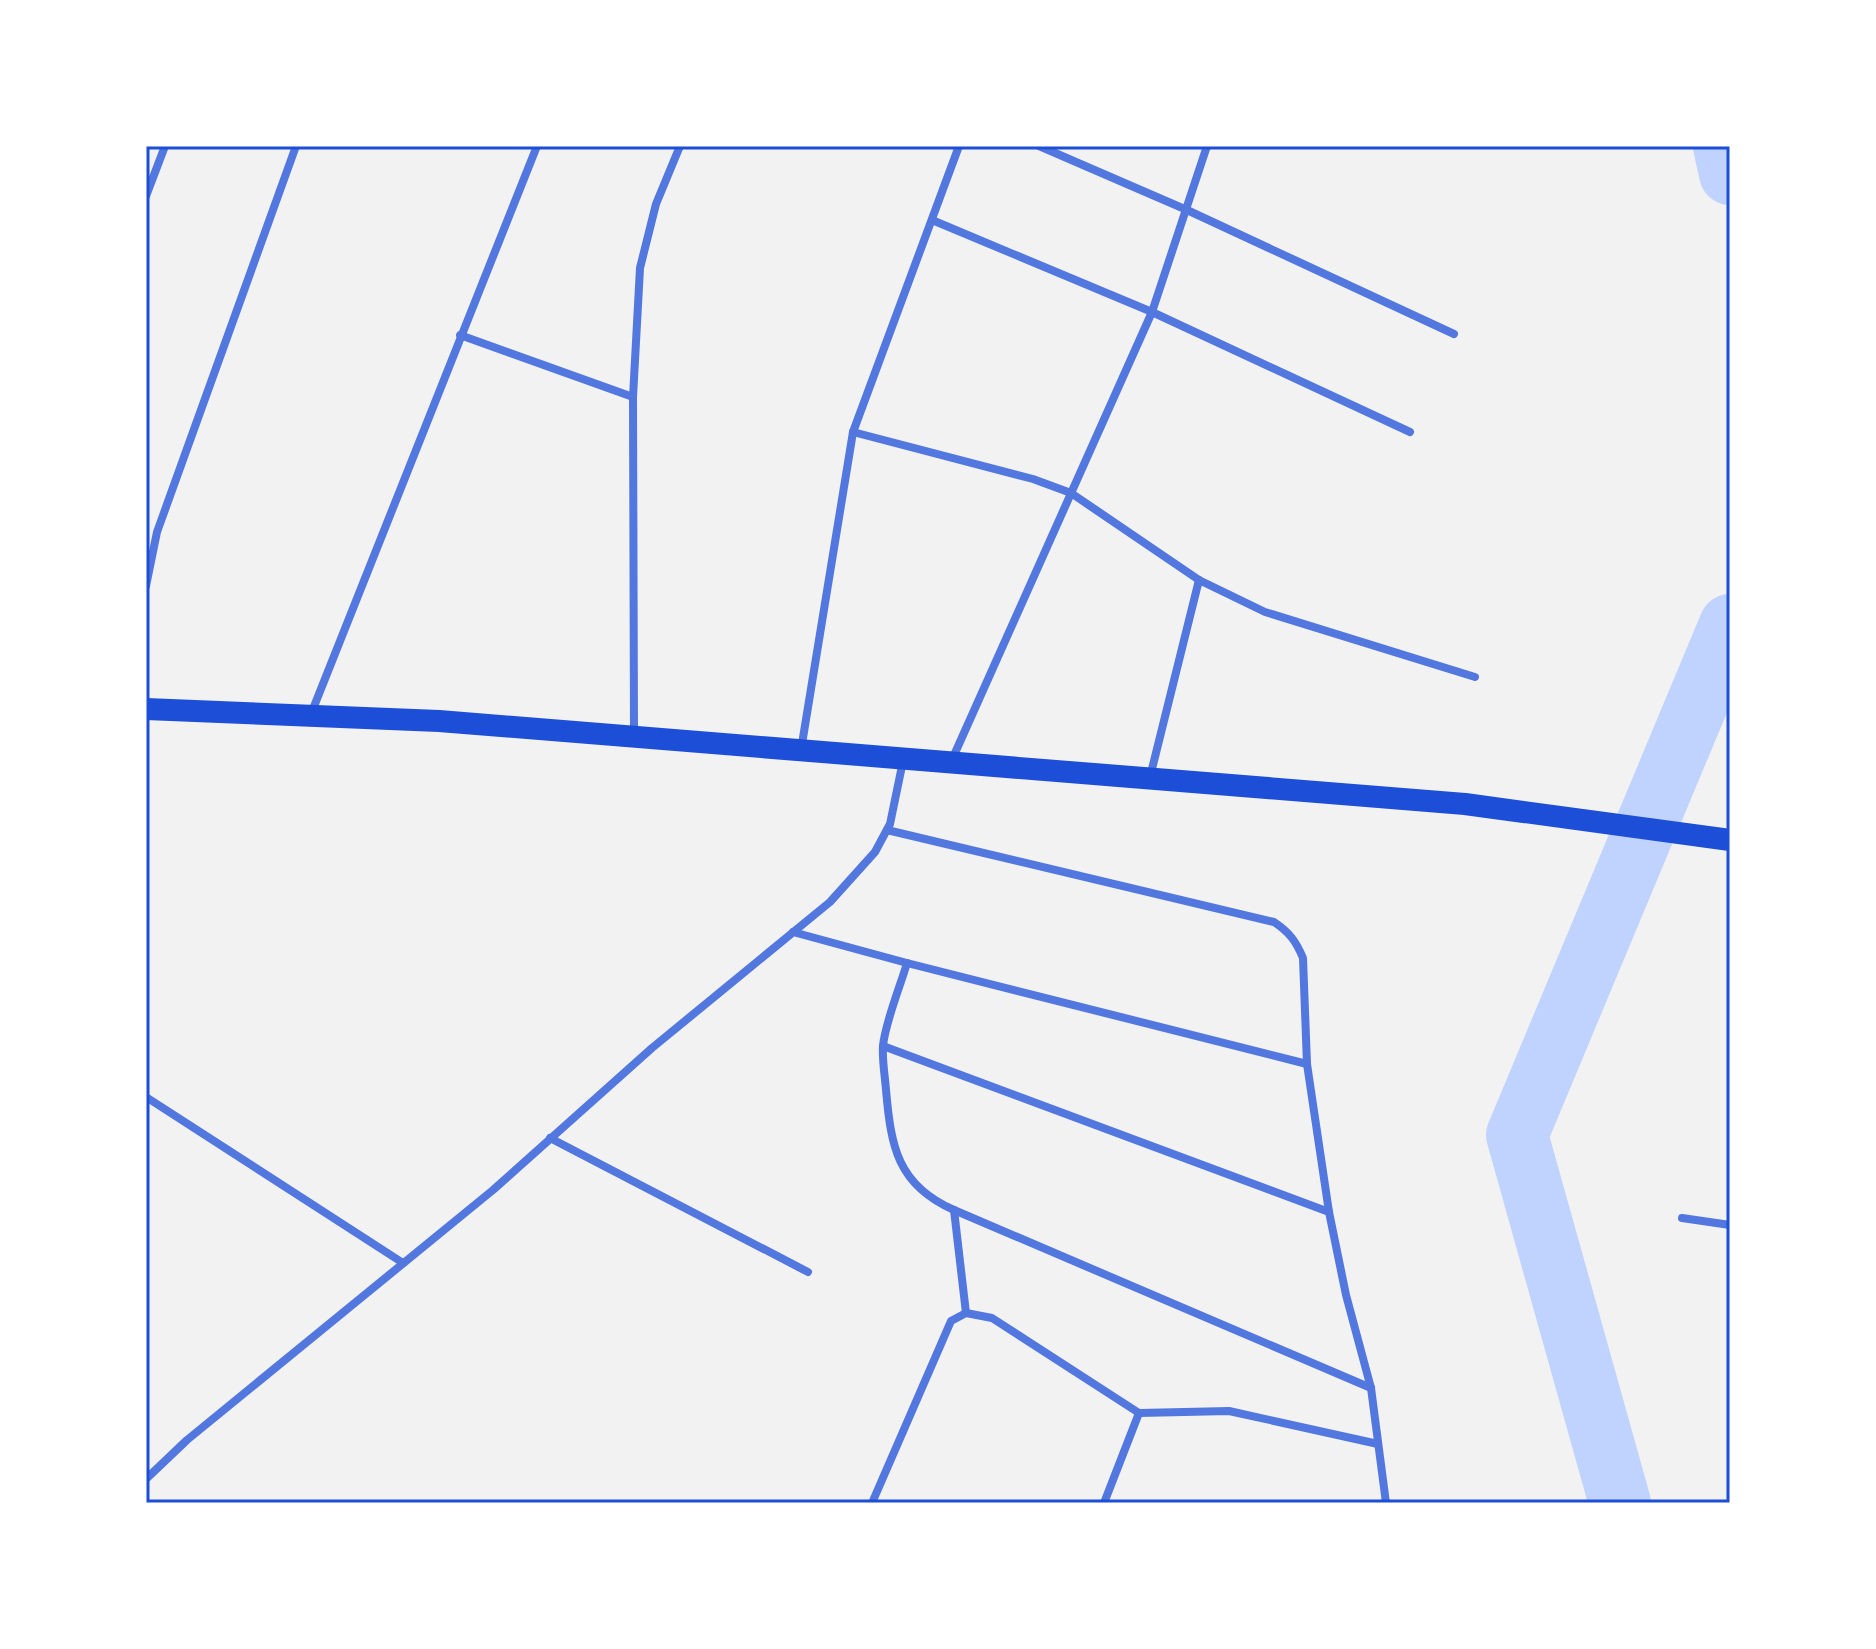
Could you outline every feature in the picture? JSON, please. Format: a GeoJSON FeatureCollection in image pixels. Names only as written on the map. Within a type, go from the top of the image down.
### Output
{"type":"FeatureCollection","features":[{"type":"Feature","properties":{"kind":"highway"},"geometry":{"type":"LineString","coordinates":[[146,709],[439,721],[1465,804],[1730,840]]}},
{"type":"Feature","properties":{"kind":"street"},"geometry":{"type":"LineString","coordinates":[[146,196],[165,146]]}},
{"type":"Feature","properties":{"kind":"street"},"geometry":{"type":"LineString","coordinates":[[146,586],[157,532],[296,146]]}},
{"type":"Feature","properties":{"kind":"street"},"geometry":{"type":"LineString","coordinates":[[310,716],[537,146]]}},
{"type":"Feature","properties":{"kind":"street"},"geometry":{"type":"LineString","coordinates":[[634,736],[633,397],[640,268],[656,204],[680,146]]}},
{"type":"Feature","properties":{"kind":"street"},"geometry":{"type":"LineString","coordinates":[[801,750],[853,432],[959,146]]}},
{"type":"Feature","properties":{"kind":"street"},"geometry":{"type":"LineString","coordinates":[[1039,146],[1187,210],[1454,334]]}},
{"type":"Feature","properties":{"kind":"street"},"geometry":{"type":"LineString","coordinates":[[951,763],[1152,312],[1207,146]]}},
{"type":"Feature","properties":{"kind":"street"},"geometry":{"type":"LineString","coordinates":[[932,220],[1152,312],[1410,432]]}},
{"type":"Feature","properties":{"kind":"street"},"geometry":{"type":"LineString","coordinates":[[460,335],[633,397]]}},
{"type":"Feature","properties":{"kind":"street"},"geometry":{"type":"LineString","coordinates":[[853,432],[1033,479],[1071,493],[1199,580],[1265,612],[1475,677]]}},
{"type":"Feature","properties":{"kind":"street"},"geometry":{"type":"LineString","coordinates":[[1150,779],[1199,580]]}},
{"type":"Feature","properties":{"kind":"street"},"geometry":{"type":"LineString","coordinates":[[146,1479],[187,1440],[493,1190],[652,1048],[830,902],[875,852],[887,830],[903,759]]}},
{"type":"Feature","properties":{"kind":"street"},"geometry":{"type":"LineString","coordinates":[[887,830],[1274,922],[1288,931],[1298,944],[1303,958],[1307,1064],[1329,1212],[1346,1295],[1371,1388],[1386,1503]]}},
{"type":"Feature","properties":{"kind":"street"},"geometry":{"type":"LineString","coordinates":[[793,932],[1307,1064]]}},
{"type":"Feature","properties":{"kind":"street"},"geometry":{"type":"LineString","coordinates":[[907,963],[883,1046],[890,1135],[915,1186],[954,1210],[1371,1388]]}},
{"type":"Feature","properties":{"kind":"street"},"geometry":{"type":"LineString","coordinates":[[883,1046],[1329,1212]]}},
{"type":"Feature","properties":{"kind":"street"},"geometry":{"type":"LineString","coordinates":[[146,1097],[403,1263]]}},
{"type":"Feature","properties":{"kind":"street"},"geometry":{"type":"LineString","coordinates":[[550,1138],[808,1272]]}},
{"type":"Feature","properties":{"kind":"street"},"geometry":{"type":"LineString","coordinates":[[954,1210],[966,1313]]}},
{"type":"Feature","properties":{"kind":"street"},"geometry":{"type":"LineString","coordinates":[[1682,1218],[1730,1225]]}},
{"type":"Feature","properties":{"kind":"street"},"geometry":{"type":"LineString","coordinates":[[872,1503],[951,1321],[966,1313],[992,1318],[1139,1413],[1229,1411],[1378,1444]]}},
{"type":"Feature","properties":{"kind":"street"},"geometry":{"type":"LineString","coordinates":[[1104,1503],[1139,1413]]}},
{"type":"Feature","properties":{"kind":"waterway"},"geometry":{"type":"LineString","coordinates":[[1724,146],[1730,174]]}},
{"type":"Feature","properties":{"kind":"waterway"},"geometry":{"type":"LineString","coordinates":[[1620,1503],[1517,1135],[1730,625]]}}]}
